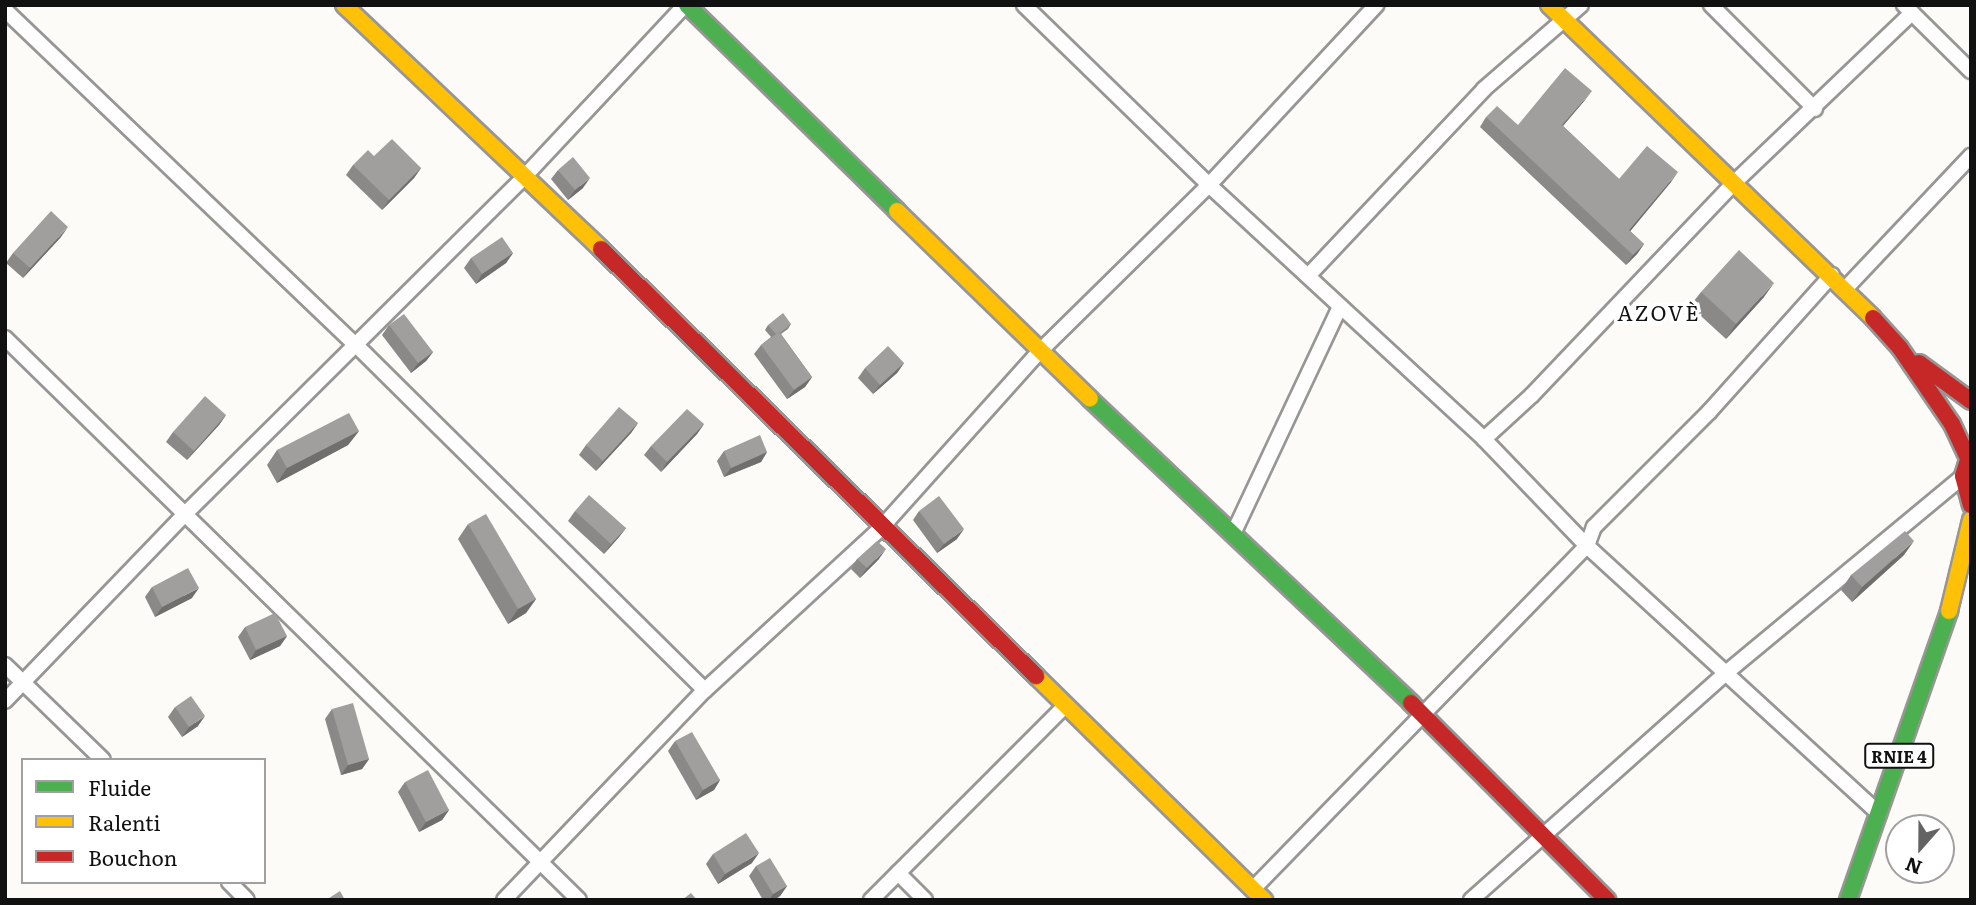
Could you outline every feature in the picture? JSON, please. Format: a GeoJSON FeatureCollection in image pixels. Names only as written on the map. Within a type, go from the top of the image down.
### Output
{"type":"FeatureCollection","features":[{"type":"Feature","properties":{"kind":"street"},"geometry":{"type":"LineString","coordinates":[[344,5],[526,175],[881,527],[1259,894],[1587,546],[1594,527],[1709,412],[1832,275]]}},
{"type":"Feature","properties":{"kind":"street"},"geometry":{"type":"LineString","coordinates":[[5,701],[184,515],[526,175],[686,5],[1040,351],[1424,716],[1607,900]]}},
{"type":"Feature","properties":{"kind":"street"},"geometry":{"type":"LineString","coordinates":[[1024,5],[1209,185],[1484,439],[1587,546],[1879,814]]}},
{"type":"Feature","properties":{"kind":"street"},"geometry":{"type":"LineString","coordinates":[[504,900],[705,690],[881,527],[1040,351],[1209,185],[1376,5]]}},
{"type":"Feature","properties":{"kind":"street"},"geometry":{"type":"LineString","coordinates":[[1549,5],[1737,180],[1846,288],[1900,348],[1969,453],[1963,476],[1971,505]]}},
{"type":"Feature","properties":{"kind":"street"},"geometry":{"type":"LineString","coordinates":[[1308,276],[1484,89],[1565,22],[1581,5]]}},
{"type":"Feature","properties":{"kind":"street"},"geometry":{"type":"LineString","coordinates":[[1711,5],[1815,109]]}},
{"type":"Feature","properties":{"kind":"street"},"geometry":{"type":"LineString","coordinates":[[1484,439],[1532,395],[1737,180],[1815,109],[1908,9],[1971,71]]}},
{"type":"Feature","properties":{"kind":"street"},"geometry":{"type":"LineString","coordinates":[[5,10],[355,344],[705,690]]}},
{"type":"Feature","properties":{"kind":"street"},"geometry":{"type":"LineString","coordinates":[[1846,288],[1971,156]]}},
{"type":"Feature","properties":{"kind":"street"},"geometry":{"type":"LineString","coordinates":[[1233,534],[1340,307]]}},
{"type":"Feature","properties":{"kind":"street"},"geometry":{"type":"LineString","coordinates":[[5,338],[579,900]]}},
{"type":"Feature","properties":{"kind":"street"},"geometry":{"type":"LineString","coordinates":[[1900,348],[1971,401]]}},
{"type":"Feature","properties":{"kind":"street"},"geometry":{"type":"LineString","coordinates":[[1471,900],[1726,673],[1963,476]]}},
{"type":"Feature","properties":{"kind":"street","name":"RNIE 4"},"geometry":{"type":"LineString","coordinates":[[1849,896],[1949,611],[1971,520]]}},
{"type":"Feature","properties":{"kind":"street","name":"RNIE 4"},"geometry":{"type":"LineString","coordinates":[[1949,611],[1971,581]]}},
{"type":"Feature","properties":{"kind":"street"},"geometry":{"type":"LineString","coordinates":[[5,665],[101,758]]}},
{"type":"Feature","properties":{"kind":"street"},"geometry":{"type":"LineString","coordinates":[[871,900],[1065,706]]}},
{"type":"Feature","properties":{"kind":"street"},"geometry":{"type":"LineString","coordinates":[[898,873],[925,900]]}},
{"type":"Feature","properties":{"kind":"street"},"geometry":{"type":"LineString","coordinates":[[231,884],[247,900]]}},
{"type":"Feature","properties":{"kind":"street"},"geometry":{"type":"LineString","coordinates":[[1849,896],[1867,900]]}},
{"type":"Feature","properties":{"kind":"building"},"geometry":{"type":"Polygon","coordinates":[[[1565,68],[1592,91],[1562,125],[1619,179],[1647,146],[1678,172],[1629,230],[1644,244],[1633,255],[1486,117],[1497,106],[1518,125],[1565,68]]]}},
{"type":"Feature","properties":{"kind":"building"},"geometry":{"type":"Polygon","coordinates":[[[392,139],[421,168],[389,200],[353,165],[368,150],[374,156],[392,139]]]}},
{"type":"Feature","properties":{"kind":"building"},"geometry":{"type":"Polygon","coordinates":[[[573,157],[590,178],[575,190],[558,170],[573,157]]]}},
{"type":"Feature","properties":{"kind":"building"},"geometry":{"type":"Polygon","coordinates":[[[51,211],[68,227],[30,268],[13,253],[51,211]]]}},
{"type":"Feature","properties":{"kind":"building"},"geometry":{"type":"Polygon","coordinates":[[[502,237],[513,253],[482,274],[471,258],[502,237]]]}},
{"type":"Feature","properties":{"kind":"building"},"geometry":{"type":"Polygon","coordinates":[[[1739,250],[1774,283],[1736,324],[1701,292],[1739,250]]]}},
{"type":"Feature","properties":{"kind":"building"},"geometry":{"type":"Polygon","coordinates":[[[783,313],[791,324],[776,334],[768,325],[783,313]]]}},
{"type":"Feature","properties":{"kind":"building"},"geometry":{"type":"Polygon","coordinates":[[[404,314],[433,352],[418,363],[389,325],[404,314]]]}},
{"type":"Feature","properties":{"kind":"building"},"geometry":{"type":"Polygon","coordinates":[[[779,332],[812,377],[794,390],[761,345],[779,332]]]}},
{"type":"Feature","properties":{"kind":"building"},"geometry":{"type":"Polygon","coordinates":[[[888,346],[904,363],[880,385],[865,368],[888,346]]]}},
{"type":"Feature","properties":{"kind":"building"},"geometry":{"type":"Polygon","coordinates":[[[205,396],[226,415],[194,451],[173,432],[205,396]]]}},
{"type":"Feature","properties":{"kind":"building"},"geometry":{"type":"Polygon","coordinates":[[[619,407],[638,423],[603,461],[586,445],[619,407]]]}},
{"type":"Feature","properties":{"kind":"building"},"geometry":{"type":"Polygon","coordinates":[[[687,409],[704,424],[667,462],[651,446],[687,409]]]}},
{"type":"Feature","properties":{"kind":"building"},"geometry":{"type":"Polygon","coordinates":[[[349,413],[359,431],[287,468],[277,450],[349,413]]]}},
{"type":"Feature","properties":{"kind":"building"},"geometry":{"type":"Polygon","coordinates":[[[760,435],[767,452],[731,468],[724,451],[760,435]]]}},
{"type":"Feature","properties":{"kind":"building"},"geometry":{"type":"Polygon","coordinates":[[[589,495],[626,528],[611,544],[575,511],[589,495]]]}},
{"type":"Feature","properties":{"kind":"building"},"geometry":{"type":"Polygon","coordinates":[[[939,496],[964,529],[944,544],[919,511],[939,496]]]}},
{"type":"Feature","properties":{"kind":"building"},"geometry":{"type":"Polygon","coordinates":[[[486,514],[536,599],[518,609],[468,524],[486,514]]]}},
{"type":"Feature","properties":{"kind":"building"},"geometry":{"type":"Polygon","coordinates":[[[1905,531],[1914,541],[1862,587],[1851,575],[1905,531]]]}},
{"type":"Feature","properties":{"kind":"building"},"geometry":{"type":"Polygon","coordinates":[[[877,541],[886,549],[867,568],[857,559],[877,541]]]}},
{"type":"Feature","properties":{"kind":"building"},"geometry":{"type":"Polygon","coordinates":[[[188,568],[199,588],[162,607],[152,587],[188,568]]]}},
{"type":"Feature","properties":{"kind":"building"},"geometry":{"type":"Polygon","coordinates":[[[275,613],[287,636],[256,650],[245,627],[275,613]]]}},
{"type":"Feature","properties":{"kind":"building"},"geometry":{"type":"Polygon","coordinates":[[[191,696],[205,716],[189,727],[175,707],[191,696]]]}},
{"type":"Feature","properties":{"kind":"building"},"geometry":{"type":"Polygon","coordinates":[[[353,703],[369,759],[348,765],[332,709],[353,703]]]}},
{"type":"Feature","properties":{"kind":"building"},"geometry":{"type":"Polygon","coordinates":[[[692,732],[720,780],[703,790],[675,741],[692,732]]]}},
{"type":"Feature","properties":{"kind":"building"},"geometry":{"type":"Polygon","coordinates":[[[428,770],[449,810],[426,822],[405,782],[428,770]]]}},
{"type":"Feature","properties":{"kind":"building"},"geometry":{"type":"Polygon","coordinates":[[[746,833],[759,853],[725,874],[713,854],[746,833]]]}},
{"type":"Feature","properties":{"kind":"building"},"geometry":{"type":"Polygon","coordinates":[[[770,858],[787,886],[773,894],[756,866],[770,858]]]}},
{"type":"Feature","properties":{"kind":"building"},"geometry":{"type":"Polygon","coordinates":[[[340,891],[345,900],[326,900],[340,891]]]}},
{"type":"Feature","properties":{"kind":"building"},"geometry":{"type":"Polygon","coordinates":[[[691,893],[697,900],[682,900],[691,893]]]}},
{"type":"Feature","properties":{"kind":"traffic: fast"},"geometry":{"type":"LineString","coordinates":[[687,5],[897,211]]}},
{"type":"Feature","properties":{"kind":"traffic: fast"},"geometry":{"type":"LineString","coordinates":[[1090,399],[1411,703]]}},
{"type":"Feature","properties":{"kind":"traffic: fast"},"geometry":{"type":"LineString","coordinates":[[1848,900],[1949,611]]}},
{"type":"Feature","properties":{"kind":"traffic: slow"},"geometry":{"type":"LineString","coordinates":[[344,5],[601,249]]}},
{"type":"Feature","properties":{"kind":"traffic: slow"},"geometry":{"type":"LineString","coordinates":[[1549,5],[1873,318]]}},
{"type":"Feature","properties":{"kind":"traffic: slow"},"geometry":{"type":"LineString","coordinates":[[897,211],[1090,399]]}},
{"type":"Feature","properties":{"kind":"traffic: slow"},"geometry":{"type":"LineString","coordinates":[[1949,611],[1971,520]]}},
{"type":"Feature","properties":{"kind":"traffic: slow"},"geometry":{"type":"LineString","coordinates":[[1036,676],[1264,900]]}},
{"type":"Feature","properties":{"kind":"traffic: jam"},"geometry":{"type":"LineString","coordinates":[[601,249],[1036,676]]}},
{"type":"Feature","properties":{"kind":"traffic: jam"},"geometry":{"type":"LineString","coordinates":[[1873,318],[1900,348],[1952,424],[1967,456]]}},
{"type":"Feature","properties":{"kind":"traffic: jam"},"geometry":{"type":"LineString","coordinates":[[1919,363],[1971,401]]}},
{"type":"Feature","properties":{"kind":"traffic: jam"},"geometry":{"type":"LineString","coordinates":[[1971,450],[1963,476],[1971,505]]}},
{"type":"Feature","properties":{"kind":"traffic: jam"},"geometry":{"type":"LineString","coordinates":[[1411,703],[1607,900]]}},
{"type":"Feature","properties":{"kind":"district","name":"AZOVÈ"},"geometry":{"type":"Point","coordinates":[1659,312]}}]}
